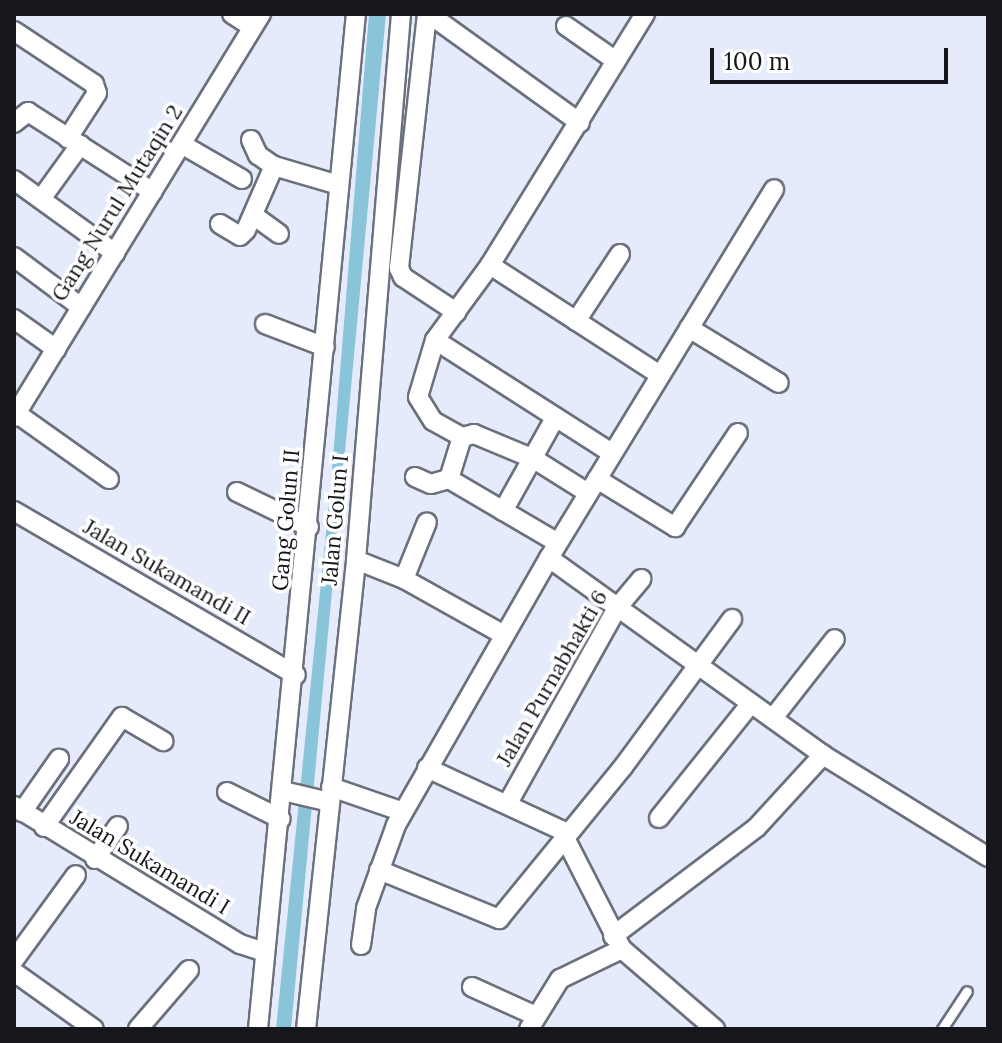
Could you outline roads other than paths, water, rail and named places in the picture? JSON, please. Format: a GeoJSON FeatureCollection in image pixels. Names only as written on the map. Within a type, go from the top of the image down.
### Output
{"type":"FeatureCollection","features":[{"type":"Feature","properties":{"kind":"street"},"geometry":{"type":"LineString","coordinates":[[232,14],[257,21]]}},
{"type":"Feature","properties":{"kind":"street","name":"Gang Golun II"},"geometry":{"type":"LineString","coordinates":[[258,1029],[281,819],[287,792],[356,14]]}},
{"type":"Feature","properties":{"kind":"street","name":"Jalan Golun I"},"geometry":{"type":"LineString","coordinates":[[306,1029],[325,796],[356,560],[401,14]]}},
{"type":"Feature","properties":{"kind":"street"},"geometry":{"type":"LineString","coordinates":[[456,312],[403,277],[399,268],[428,14],[580,123]]}},
{"type":"Feature","properties":{"kind":"street"},"geometry":{"type":"LineString","coordinates":[[645,14],[490,265],[435,340],[418,397],[433,421],[462,437],[474,434],[534,459],[675,527],[738,433]]}},
{"type":"Feature","properties":{"kind":"street","name":"Gang Nurul Mutaqin 2"},"geometry":{"type":"LineString","coordinates":[[15,415],[257,21]]}},
{"type":"Feature","properties":{"kind":"street"},"geometry":{"type":"LineString","coordinates":[[566,26],[616,61]]}},
{"type":"Feature","properties":{"kind":"street"},"geometry":{"type":"LineString","coordinates":[[14,31],[97,88],[74,141],[41,199]]}},
{"type":"Feature","properties":{"kind":"street"},"geometry":{"type":"LineString","coordinates":[[14,123],[28,112],[153,192]]}},
{"type":"Feature","properties":{"kind":"street"},"geometry":{"type":"LineString","coordinates":[[251,140],[258,155],[274,166],[339,185]]}},
{"type":"Feature","properties":{"kind":"street"},"geometry":{"type":"LineString","coordinates":[[183,145],[242,179]]}},
{"type":"Feature","properties":{"kind":"street"},"geometry":{"type":"LineString","coordinates":[[220,224],[240,236],[253,215],[274,166]]}},
{"type":"Feature","properties":{"kind":"street"},"geometry":{"type":"LineString","coordinates":[[14,180],[115,253]]}},
{"type":"Feature","properties":{"kind":"street"},"geometry":{"type":"LineString","coordinates":[[361,945],[379,870],[403,812],[427,768],[553,550],[774,189]]}},
{"type":"Feature","properties":{"kind":"street"},"geometry":{"type":"LineString","coordinates":[[253,215],[279,234]]}},
{"type":"Feature","properties":{"kind":"street"},"geometry":{"type":"LineString","coordinates":[[576,321],[620,254]]}},
{"type":"Feature","properties":{"kind":"street"},"geometry":{"type":"LineString","coordinates":[[14,257],[81,307]]}},
{"type":"Feature","properties":{"kind":"street"},"geometry":{"type":"LineString","coordinates":[[490,265],[660,375]]}},
{"type":"Feature","properties":{"kind":"street"},"geometry":{"type":"LineString","coordinates":[[14,319],[56,349]]}},
{"type":"Feature","properties":{"kind":"street"},"geometry":{"type":"LineString","coordinates":[[265,324],[325,347]]}},
{"type":"Feature","properties":{"kind":"street"},"geometry":{"type":"LineString","coordinates":[[689,328],[779,383]]}},
{"type":"Feature","properties":{"kind":"street"},"geometry":{"type":"LineString","coordinates":[[435,340],[612,453]]}},
{"type":"Feature","properties":{"kind":"street"},"geometry":{"type":"LineString","coordinates":[[15,415],[109,479]]}},
{"type":"Feature","properties":{"kind":"street"},"geometry":{"type":"LineString","coordinates":[[503,511],[555,418]]}},
{"type":"Feature","properties":{"kind":"street"},"geometry":{"type":"LineString","coordinates":[[449,479],[462,437]]}},
{"type":"Feature","properties":{"kind":"street"},"geometry":{"type":"LineString","coordinates":[[415,477],[431,484],[449,479],[503,511],[553,550],[617,608],[698,667],[823,755],[988,857]]}},
{"type":"Feature","properties":{"kind":"street"},"geometry":{"type":"LineString","coordinates":[[237,492],[309,527]]}},
{"type":"Feature","properties":{"kind":"street","name":"Jalan Sukamandi II"},"geometry":{"type":"LineString","coordinates":[[14,511],[296,675]]}},
{"type":"Feature","properties":{"kind":"street"},"geometry":{"type":"LineString","coordinates":[[404,579],[427,522]]}},
{"type":"Feature","properties":{"kind":"street"},"geometry":{"type":"LineString","coordinates":[[356,560],[404,579],[504,635]]}},
{"type":"Feature","properties":{"kind":"street","name":"Jalan Purnabhakti 6"},"geometry":{"type":"LineString","coordinates":[[508,803],[617,608],[641,579]]}},
{"type":"Feature","properties":{"kind":"street"},"geometry":{"type":"LineString","coordinates":[[379,870],[499,919],[566,839],[732,619]]}},
{"type":"Feature","properties":{"kind":"street"},"geometry":{"type":"LineString","coordinates":[[773,718],[835,639]]}},
{"type":"Feature","properties":{"kind":"street"},"geometry":{"type":"LineString","coordinates":[[659,818],[751,703]]}},
{"type":"Feature","properties":{"kind":"street"},"geometry":{"type":"LineString","coordinates":[[44,827],[122,717],[163,741]]}},
{"type":"Feature","properties":{"kind":"street"},"geometry":{"type":"LineString","coordinates":[[472,987],[533,1022],[560,979],[617,943],[757,827],[823,755]]}},
{"type":"Feature","properties":{"kind":"street"},"geometry":{"type":"LineString","coordinates":[[18,809],[59,759]]}},
{"type":"Feature","properties":{"kind":"street"},"geometry":{"type":"LineString","coordinates":[[427,768],[561,830],[617,943],[715,1029]]}},
{"type":"Feature","properties":{"kind":"street"},"geometry":{"type":"LineString","coordinates":[[227,792],[281,819]]}},
{"type":"Feature","properties":{"kind":"street"},"geometry":{"type":"LineString","coordinates":[[287,792],[325,796],[403,812]]}},
{"type":"Feature","properties":{"kind":"street","name":"Jalan Sukamandi I"},"geometry":{"type":"LineString","coordinates":[[18,809],[95,859],[240,944],[265,952]]}},
{"type":"Feature","properties":{"kind":"street"},"geometry":{"type":"LineString","coordinates":[[95,859],[118,826]]}},
{"type":"Feature","properties":{"kind":"street"},"geometry":{"type":"LineString","coordinates":[[14,960],[76,875]]}},
{"type":"Feature","properties":{"kind":"street"},"geometry":{"type":"LineString","coordinates":[[138,1029],[189,970]]}},
{"type":"Feature","properties":{"kind":"street"},"geometry":{"type":"LineString","coordinates":[[14,972],[94,1029]]}},
{"type":"Feature","properties":{"kind":"lane"},"geometry":{"type":"LineString","coordinates":[[942,1029],[967,991]]}},
{"type":"Feature","properties":{"kind":"water"},"geometry":{"type":"Polygon","coordinates":[[[369,14],[386,14],[291,1029],[276,1029],[331,483],[369,14]]]}}]}
